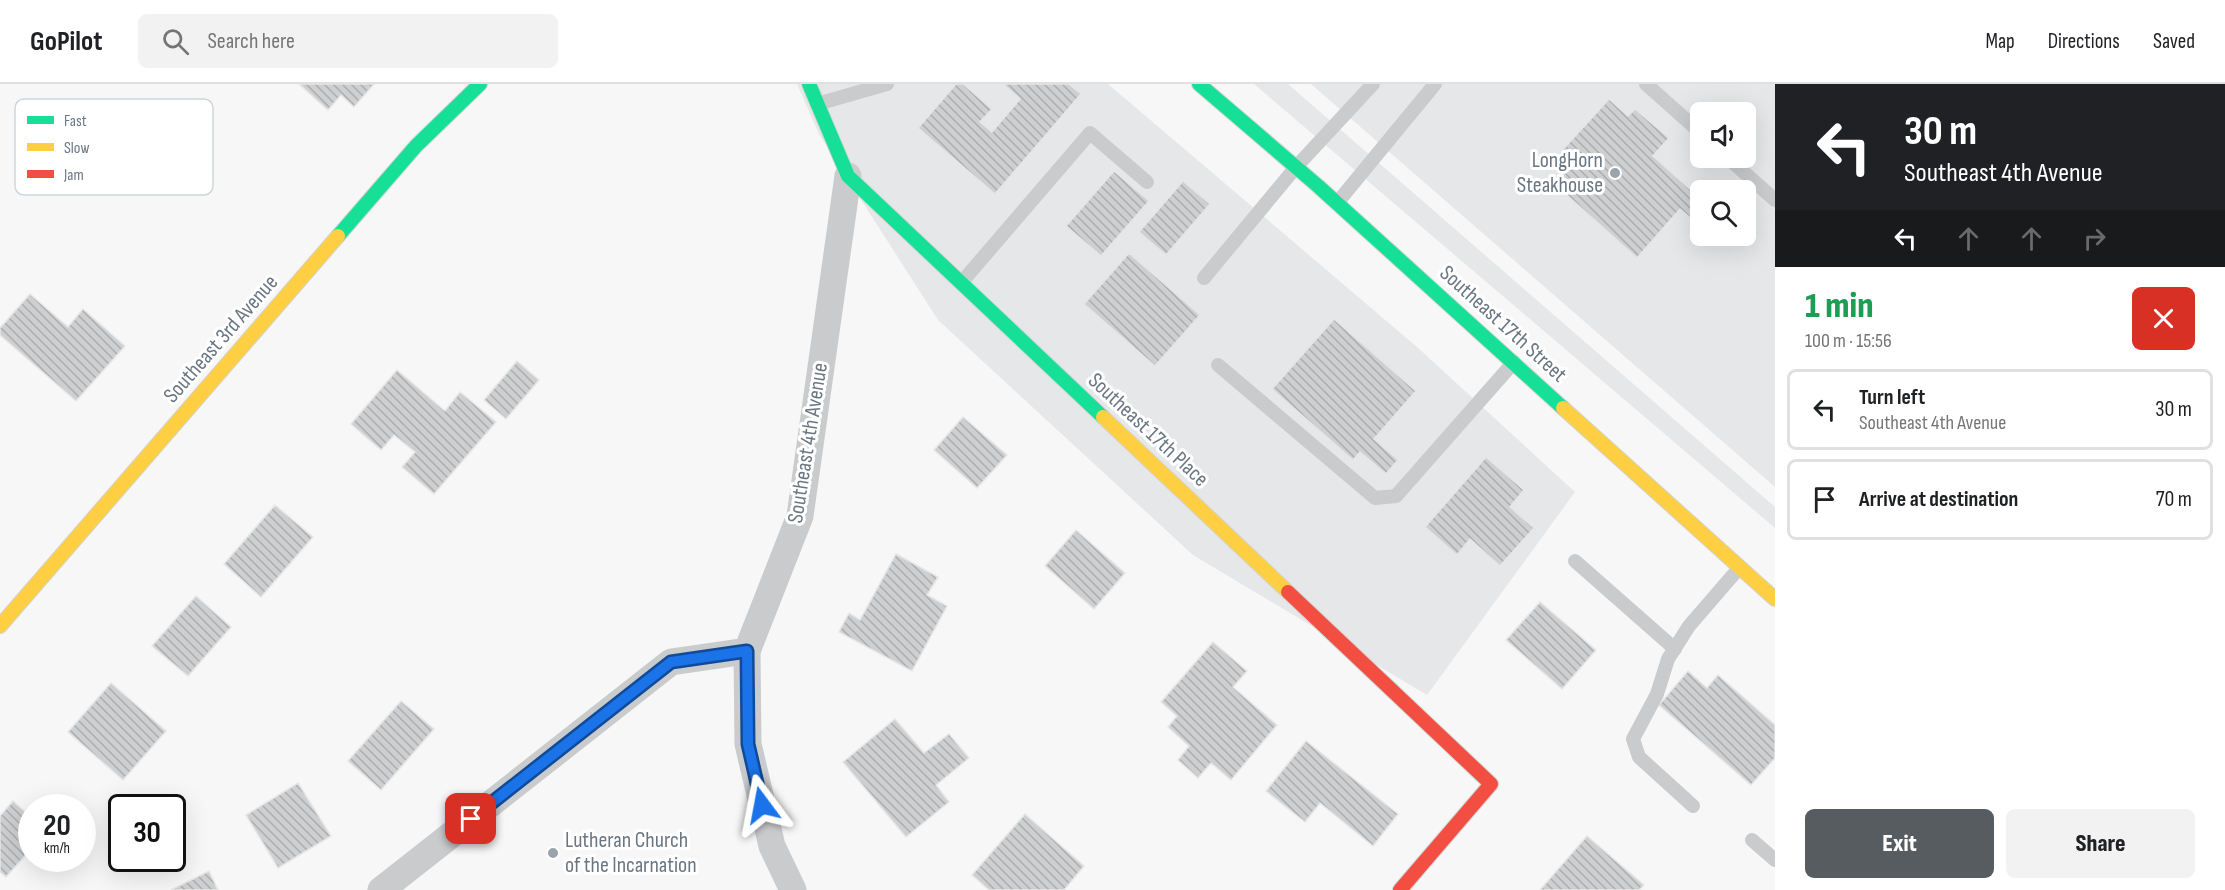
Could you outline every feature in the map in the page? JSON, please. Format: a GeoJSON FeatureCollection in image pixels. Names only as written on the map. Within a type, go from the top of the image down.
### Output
{"type":"FeatureCollection","features":[{"type":"Feature","properties":{"kind":"street","name":"Southeast 3rd Avenue"},"geometry":{"type":"LineString","coordinates":[[0,626],[416,146],[480,84]]}},
{"type":"Feature","properties":{"kind":"street","name":"Southeast 17th Place"},"geometry":{"type":"LineString","coordinates":[[809,84],[848,176],[1491,784],[1400,890]]}},
{"type":"Feature","properties":{"kind":"street","name":"Southeast 17th Street"},"geometry":{"type":"LineString","coordinates":[[1199,84],[1337,203],[1775,599]]}},
{"type":"Feature","properties":{"kind":"street","name":"Southeast 4th Avenue"},"geometry":{"type":"LineString","coordinates":[[747,651],[800,516],[848,176]]}},
{"type":"Feature","properties":{"kind":"street"},"geometry":{"type":"LineString","coordinates":[[381,890],[671,662],[747,651],[748,744],[772,846],[793,890]]}},
{"type":"Feature","properties":{"kind":"lane"},"geometry":{"type":"LineString","coordinates":[[817,104],[887,84]]}},
{"type":"Feature","properties":{"kind":"lane"},"geometry":{"type":"LineString","coordinates":[[1204,278],[1296,167],[1373,84]]}},
{"type":"Feature","properties":{"kind":"lane"},"geometry":{"type":"LineString","coordinates":[[1337,203],[1435,84]]}},
{"type":"Feature","properties":{"kind":"lane"},"geometry":{"type":"LineString","coordinates":[[1646,84],[1690,124]]}},
{"type":"Feature","properties":{"kind":"lane"},"geometry":{"type":"LineString","coordinates":[[962,283],[1090,133],[1147,182]]}},
{"type":"Feature","properties":{"kind":"lane"},"geometry":{"type":"LineString","coordinates":[[1739,168],[1775,200]]}},
{"type":"Feature","properties":{"kind":"lane"},"geometry":{"type":"LineString","coordinates":[[1218,365],[1375,498],[1396,496],[1514,362]]}},
{"type":"Feature","properties":{"kind":"lane"},"geometry":{"type":"LineString","coordinates":[[1575,561],[1675,649]]}},
{"type":"Feature","properties":{"kind":"lane"},"geometry":{"type":"LineString","coordinates":[[1693,806],[1639,757],[1634,739],[1657,694],[1668,659],[1689,626],[1740,567]]}},
{"type":"Feature","properties":{"kind":"lane"},"geometry":{"type":"LineString","coordinates":[[1752,840],[1775,860]]}},
{"type":"Feature","properties":{"kind":"shaded area"},"geometry":{"type":"Polygon","coordinates":[[[797,84],[1108,84],[1417,347],[1575,492],[1427,695],[1193,555],[938,320],[819,134],[797,84]]]}},
{"type":"Feature","properties":{"kind":"shaded area"},"geometry":{"type":"Polygon","coordinates":[[[1254,84],[1288,84],[1775,507],[1775,528],[1254,84]]]}},
{"type":"Feature","properties":{"kind":"shaded area"},"geometry":{"type":"Polygon","coordinates":[[[1311,84],[1775,84],[1775,487],[1311,84]]]}},
{"type":"Feature","properties":{"kind":"building"},"geometry":{"type":"Polygon","coordinates":[[[299,84],[374,84],[354,107],[341,95],[328,110],[299,84]]]}},
{"type":"Feature","properties":{"kind":"building"},"geometry":{"type":"Polygon","coordinates":[[[956,84],[963,84],[992,109],[980,122],[992,132],[1020,99],[1003,84],[1069,84],[1081,94],[995,194],[918,128],[956,84]]]}},
{"type":"Feature","properties":{"kind":"building","name":"LongHorn Steakhouse"},"geometry":{"type":"Polygon","coordinates":[[[1609,99],[1628,116],[1635,109],[1669,138],[1653,156],[1690,189],[1690,218],[1680,209],[1637,258],[1560,189],[1557,156],[1609,99]]]}},
{"type":"Feature","properties":{"kind":"building"},"geometry":{"type":"Polygon","coordinates":[[[1114,171],[1149,201],[1101,256],[1066,226],[1114,171]]]}},
{"type":"Feature","properties":{"kind":"building"},"geometry":{"type":"Polygon","coordinates":[[[1183,181],[1210,204],[1166,255],[1139,232],[1183,181]]]}},
{"type":"Feature","properties":{"kind":"building"},"geometry":{"type":"Polygon","coordinates":[[[1129,253],[1200,315],[1155,366],[1084,304],[1129,253]]]}},
{"type":"Feature","properties":{"kind":"building"},"geometry":{"type":"Polygon","coordinates":[[[30,294],[68,327],[83,309],[125,346],[76,401],[0,335],[0,328],[30,294]]]}},
{"type":"Feature","properties":{"kind":"building"},"geometry":{"type":"Polygon","coordinates":[[[1334,319],[1416,391],[1374,439],[1398,460],[1386,474],[1360,452],[1353,460],[1272,389],[1334,319]]]}},
{"type":"Feature","properties":{"kind":"building"},"geometry":{"type":"Polygon","coordinates":[[[517,361],[539,380],[506,419],[484,400],[517,361]]]}},
{"type":"Feature","properties":{"kind":"building"},"geometry":{"type":"Polygon","coordinates":[[[397,370],[445,411],[460,392],[496,422],[434,494],[402,467],[415,452],[394,435],[381,450],[351,424],[397,370]]]}},
{"type":"Feature","properties":{"kind":"building"},"geometry":{"type":"Polygon","coordinates":[[[963,417],[1007,455],[977,488],[934,450],[963,417]]]}},
{"type":"Feature","properties":{"kind":"building"},"geometry":{"type":"Polygon","coordinates":[[[1486,457],[1524,490],[1510,507],[1534,528],[1500,566],[1470,539],[1457,555],[1425,527],[1486,457]]]}},
{"type":"Feature","properties":{"kind":"building"},"geometry":{"type":"Polygon","coordinates":[[[275,505],[313,537],[261,597],[224,564],[275,505]]]}},
{"type":"Feature","properties":{"kind":"building"},"geometry":{"type":"Polygon","coordinates":[[[1076,530],[1125,573],[1094,609],[1045,566],[1076,530]]]}},
{"type":"Feature","properties":{"kind":"building"},"geometry":{"type":"Polygon","coordinates":[[[896,554],[938,577],[927,595],[947,606],[912,671],[839,632],[849,613],[860,620],[896,554]]]}},
{"type":"Feature","properties":{"kind":"building"},"geometry":{"type":"Polygon","coordinates":[[[196,596],[231,627],[188,676],[152,646],[196,596]]]}},
{"type":"Feature","properties":{"kind":"building"},"geometry":{"type":"Polygon","coordinates":[[[1540,602],[1596,650],[1562,689],[1506,640],[1540,602]]]}},
{"type":"Feature","properties":{"kind":"building"},"geometry":{"type":"Polygon","coordinates":[[[1213,642],[1247,671],[1233,687],[1277,725],[1231,780],[1211,763],[1198,778],[1178,760],[1189,746],[1168,727],[1177,716],[1161,702],[1213,642]]]}},
{"type":"Feature","properties":{"kind":"building"},"geometry":{"type":"Polygon","coordinates":[[[1688,671],[1707,688],[1718,675],[1775,725],[1775,758],[1751,785],[1659,705],[1688,671]]]}},
{"type":"Feature","properties":{"kind":"building"},"geometry":{"type":"Polygon","coordinates":[[[111,683],[166,731],[123,780],[68,732],[111,683]]]}},
{"type":"Feature","properties":{"kind":"building"},"geometry":{"type":"Polygon","coordinates":[[[401,701],[434,729],[381,790],[348,761],[401,701]]]}},
{"type":"Feature","properties":{"kind":"building"},"geometry":{"type":"Polygon","coordinates":[[[895,719],[924,753],[949,734],[969,758],[936,785],[949,802],[906,837],[843,762],[895,719]]]}},
{"type":"Feature","properties":{"kind":"building"},"geometry":{"type":"Polygon","coordinates":[[[1306,741],[1398,814],[1373,846],[1320,803],[1305,822],[1266,791],[1306,741]]]}},
{"type":"Feature","properties":{"kind":"building"},"geometry":{"type":"Polygon","coordinates":[[[298,783],[331,836],[278,868],[246,815],[298,783]]]}},
{"type":"Feature","properties":{"kind":"building"},"geometry":{"type":"Polygon","coordinates":[[[13,801],[18,805],[18,864],[6,877],[0,872],[0,816],[13,801]]]}},
{"type":"Feature","properties":{"kind":"building"},"geometry":{"type":"Polygon","coordinates":[[[1025,814],[1084,866],[1064,890],[989,890],[972,875],[1025,814]]]}},
{"type":"Feature","properties":{"kind":"building"},"geometry":{"type":"Polygon","coordinates":[[[1587,836],[1644,885],[1639,890],[1540,890],[1587,836]]]}},
{"type":"Feature","properties":{"kind":"building"},"geometry":{"type":"Polygon","coordinates":[[[209,871],[218,890],[171,890],[209,871]]]}},
{"type":"Feature","properties":{"kind":"traffic: fast"},"geometry":{"type":"LineString","coordinates":[[338,236],[416,146],[480,84]]}},
{"type":"Feature","properties":{"kind":"traffic: fast"},"geometry":{"type":"LineString","coordinates":[[809,84],[848,176],[1103,417]]}},
{"type":"Feature","properties":{"kind":"traffic: fast"},"geometry":{"type":"LineString","coordinates":[[1199,84],[1318,186],[1563,408]]}},
{"type":"Feature","properties":{"kind":"traffic: slow"},"geometry":{"type":"LineString","coordinates":[[0,626],[338,236]]}},
{"type":"Feature","properties":{"kind":"traffic: slow"},"geometry":{"type":"LineString","coordinates":[[1563,408],[1775,599]]}},
{"type":"Feature","properties":{"kind":"traffic: slow"},"geometry":{"type":"LineString","coordinates":[[1103,417],[1288,592]]}},
{"type":"Feature","properties":{"kind":"traffic: jam"},"geometry":{"type":"LineString","coordinates":[[1288,592],[1491,784],[1400,890]]}},
{"type":"Feature","properties":{"kind":"place","name":"LongHorn Steakhouse"},"geometry":{"type":"Point","coordinates":[1615,173]}},
{"type":"Feature","properties":{"kind":"place","name":"Lutheran Church of the Incarnation"},"geometry":{"type":"Point","coordinates":[553,853]}},
{"type":"Feature","properties":{"kind":"route"},"geometry":{"type":"LineString","coordinates":[[471,819],[671,662],[747,651],[748,744],[762,805]]}}]}
